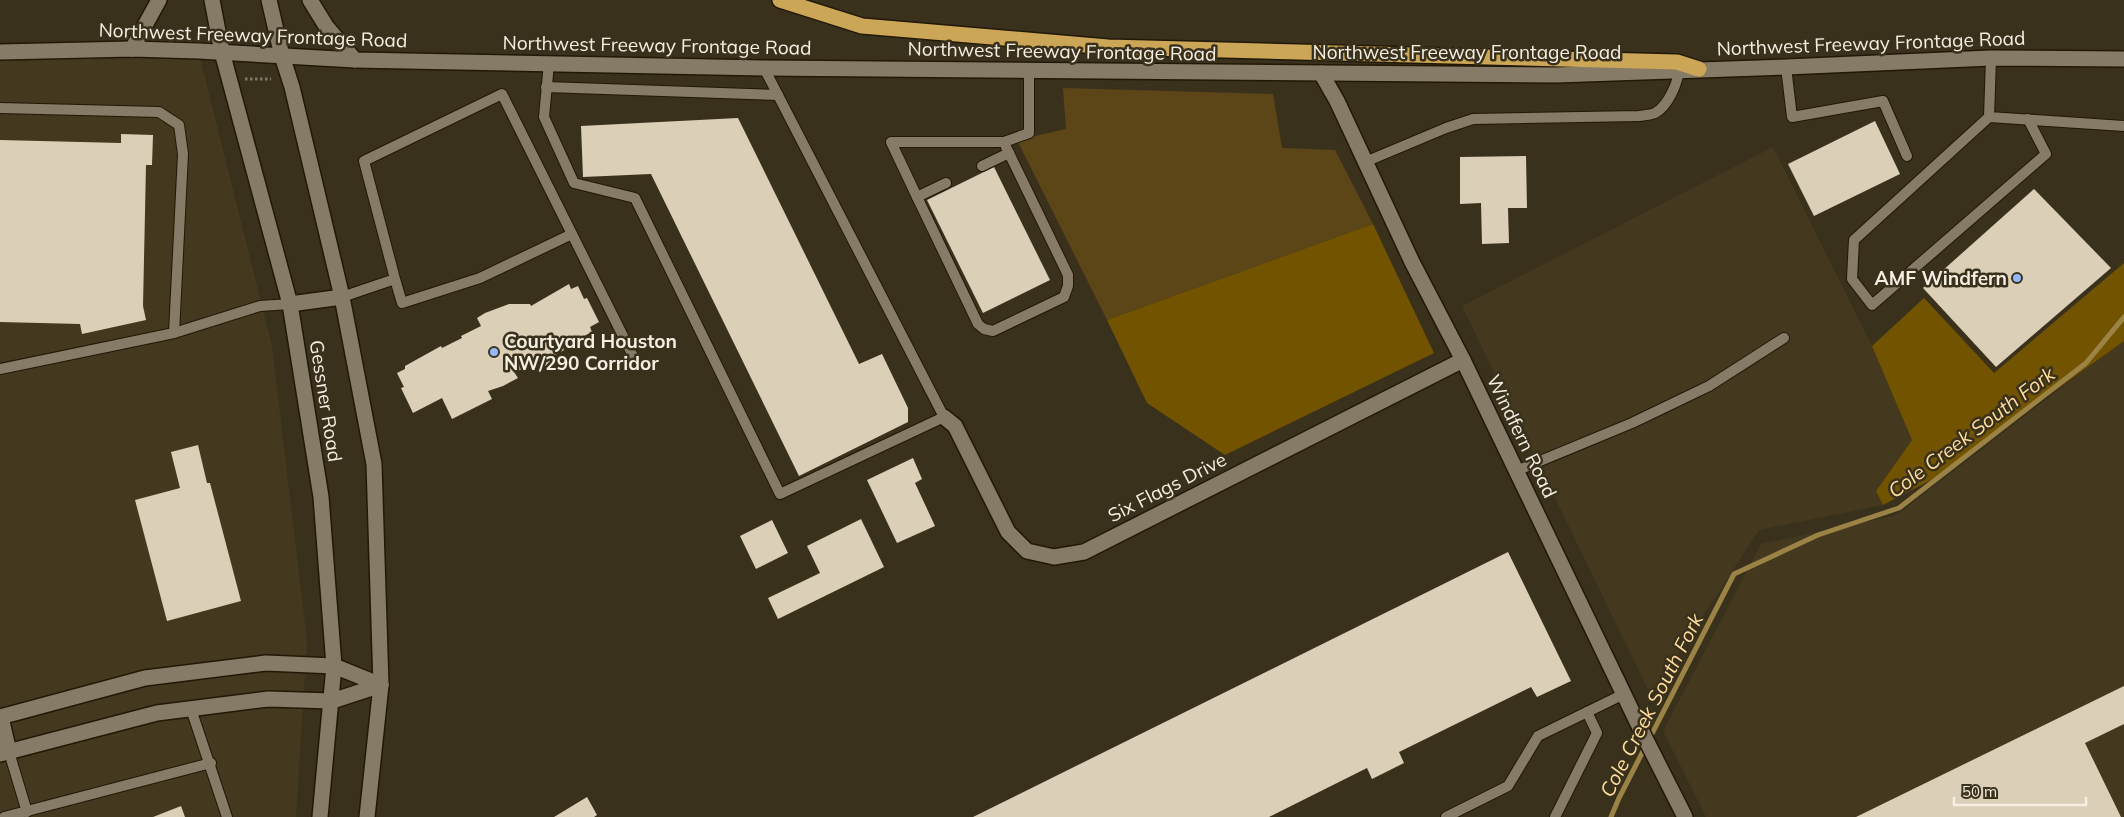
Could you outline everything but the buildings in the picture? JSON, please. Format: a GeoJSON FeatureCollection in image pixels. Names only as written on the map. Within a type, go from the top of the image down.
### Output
{"type":"FeatureCollection","features":[{"type":"Feature","properties":{"kind":"highway"},"geometry":{"type":"LineString","coordinates":[[780,0],[862,26],[1108,47],[1677,62],[1700,69]]}},
{"type":"Feature","properties":{"kind":"main road"},"geometry":{"type":"LineString","coordinates":[[132,49],[159,0]]}},
{"type":"Feature","properties":{"kind":"main road","name":"Gessner Road"},"geometry":{"type":"LineString","coordinates":[[212,0],[222,52],[290,304],[321,497],[334,666],[320,817]]}},
{"type":"Feature","properties":{"kind":"main road","name":"Gessner Road"},"geometry":{"type":"LineString","coordinates":[[269,0],[282,56],[292,87],[342,297],[374,464],[382,685],[367,817]]}},
{"type":"Feature","properties":{"kind":"main road"},"geometry":{"type":"LineString","coordinates":[[310,0],[326,26],[355,60]]}},
{"type":"Feature","properties":{"kind":"main road","name":"Northwest Freeway Frontage Road"},"geometry":{"type":"LineString","coordinates":[[0,52],[132,49],[355,60],[764,68],[1556,75],[1991,58],[2124,58]]}},
{"type":"Feature","properties":{"kind":"main road","name":"Windfern Road"},"geometry":{"type":"LineString","coordinates":[[1321,73],[1337,101],[1412,262],[1463,360],[1640,728],[1685,817]]}},
{"type":"Feature","properties":{"kind":"main road"},"geometry":{"type":"LineString","coordinates":[[290,304],[342,297]]}},
{"type":"Feature","properties":{"kind":"main road","name":"Six Flags Drive"},"geometry":{"type":"LineString","coordinates":[[944,417],[955,426],[1008,532],[1028,551],[1054,557],[1084,552],[1463,360]]}},
{"type":"Feature","properties":{"kind":"main road"},"geometry":{"type":"LineString","coordinates":[[266,663],[334,666],[382,685],[332,701],[268,699],[157,713],[5,753],[0,717],[145,678],[266,663]]}},
{"type":"Feature","properties":{"kind":"lane"},"geometry":{"type":"LineString","coordinates":[[1989,117],[1991,58]]}},
{"type":"Feature","properties":{"kind":"lane"},"geometry":{"type":"LineString","coordinates":[[549,63],[544,117],[574,183],[635,198],[780,494],[944,417],[764,68]]}},
{"type":"Feature","properties":{"kind":"lane"},"geometry":{"type":"LineString","coordinates":[[1786,67],[1792,118],[1883,101],[1907,156]]}},
{"type":"Feature","properties":{"kind":"lane"},"geometry":{"type":"LineString","coordinates":[[1004,142],[1068,275],[1068,286],[1064,297],[993,331],[984,330],[978,324],[891,142],[1004,142],[1029,133],[1029,70]]}},
{"type":"Feature","properties":{"kind":"lane"},"geometry":{"type":"LineString","coordinates":[[1365,162],[1446,128],[1473,119],[1639,116],[1655,113],[1666,102],[1678,80],[1680,70]]}},
{"type":"Feature","properties":{"kind":"lane"},"geometry":{"type":"LineString","coordinates":[[546,87],[778,95]]}},
{"type":"Feature","properties":{"kind":"lane"},"geometry":{"type":"LineString","coordinates":[[572,234],[480,278],[402,303],[364,160],[502,94],[572,234],[633,356]]}},
{"type":"Feature","properties":{"kind":"lane"},"geometry":{"type":"LineString","coordinates":[[0,108],[159,112],[180,125],[183,154],[174,332]]}},
{"type":"Feature","properties":{"kind":"lane"},"geometry":{"type":"LineString","coordinates":[[2028,119],[2046,154],[1872,305],[1852,279],[1854,240],[1989,117],[2028,119],[2124,126]]}},
{"type":"Feature","properties":{"kind":"lane"},"geometry":{"type":"LineString","coordinates":[[982,166],[1009,153]]}},
{"type":"Feature","properties":{"kind":"lane"},"geometry":{"type":"LineString","coordinates":[[917,197],[946,183]]}},
{"type":"Feature","properties":{"kind":"lane"},"geometry":{"type":"LineString","coordinates":[[342,297],[396,279]]}},
{"type":"Feature","properties":{"kind":"lane"},"geometry":{"type":"LineString","coordinates":[[0,369],[174,332],[260,306],[290,304]]}},
{"type":"Feature","properties":{"kind":"lane"},"geometry":{"type":"LineString","coordinates":[[1516,471],[1632,423],[1709,386],[1784,338]]}},
{"type":"Feature","properties":{"kind":"lane"},"geometry":{"type":"LineString","coordinates":[[1446,817],[1508,786],[1538,736],[1624,694]]}},
{"type":"Feature","properties":{"kind":"lane"},"geometry":{"type":"LineString","coordinates":[[191,709],[228,817]]}},
{"type":"Feature","properties":{"kind":"lane"},"geometry":{"type":"LineString","coordinates":[[1556,817],[1597,733],[1587,712]]}},
{"type":"Feature","properties":{"kind":"lane"},"geometry":{"type":"LineString","coordinates":[[5,753],[27,812]]}},
{"type":"Feature","properties":{"kind":"lane"},"geometry":{"type":"LineString","coordinates":[[4,817],[210,763]]}},
{"type":"Feature","properties":{"kind":"path"},"geometry":{"type":"LineString","coordinates":[[242,79],[271,79]]}},
{"type":"Feature","properties":{"kind":"shaded area"},"geometry":{"type":"Polygon","coordinates":[[[0,45],[200,57],[272,346],[307,641],[296,817],[0,817],[0,45]]]}},
{"type":"Feature","properties":{"kind":"shaded area"},"geometry":{"type":"Polygon","coordinates":[[[1063,88],[1273,94],[1282,148],[1335,150],[1373,224],[1107,320],[1017,140],[1066,129],[1063,88]]]}},
{"type":"Feature","properties":{"kind":"shaded area"},"geometry":{"type":"Polygon","coordinates":[[[1773,147],[1872,346],[1912,440],[1876,491],[1883,505],[1759,530],[1651,696],[1462,306],[1773,147]]]}},
{"type":"Feature","properties":{"kind":"shaded area"},"geometry":{"type":"Polygon","coordinates":[[[1373,224],[1434,353],[1225,455],[1147,403],[1107,320],[1373,224]]]}},
{"type":"Feature","properties":{"kind":"shaded area"},"geometry":{"type":"Polygon","coordinates":[[[2124,263],[2124,341],[1929,481],[1883,505],[1876,491],[1912,440],[1872,346],[1924,298],[1994,373],[2124,263]]]}},
{"type":"Feature","properties":{"kind":"shaded area"},"geometry":{"type":"Polygon","coordinates":[[[2124,331],[2124,817],[1706,817],[1663,731],[1761,544],[1897,515],[2101,357],[2124,331]]]}},
{"type":"Feature","properties":{"kind":"waterway","name":"Cole Creek South Fork"},"geometry":{"type":"LineString","coordinates":[[1611,817],[1734,574],[1818,535],[1899,508],[2086,363],[2124,317]]}},
{"type":"Feature","properties":{"kind":"place","name":"AMF Windfern"},"geometry":{"type":"Point","coordinates":[2017,278]}},
{"type":"Feature","properties":{"kind":"place","name":"Courtyard Houston NW/290 Corridor"},"geometry":{"type":"Point","coordinates":[494,352]}}]}
